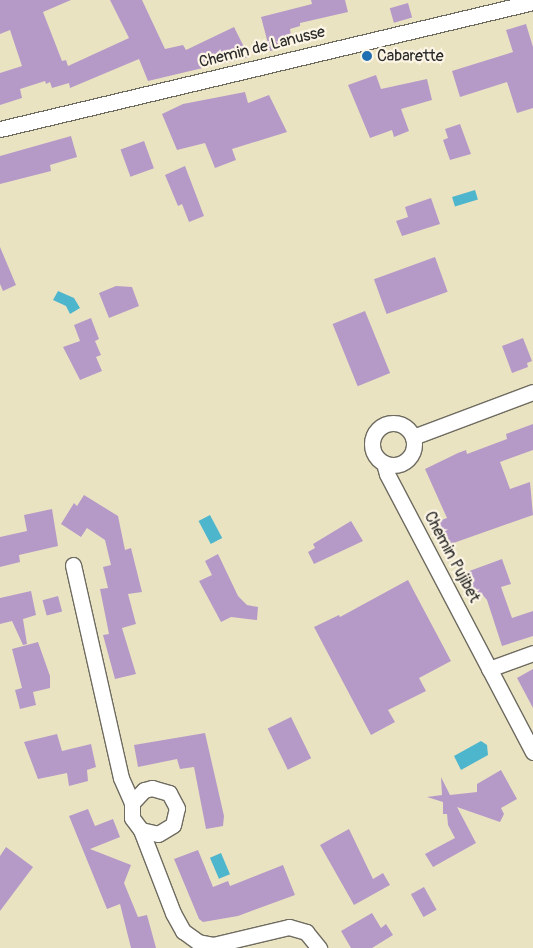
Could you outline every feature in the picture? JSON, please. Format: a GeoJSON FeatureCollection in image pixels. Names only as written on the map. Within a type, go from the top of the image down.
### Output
{"type":"FeatureCollection","features":[{"type":"Feature","properties":{"kind":"street","name":"Chemin de Lanusse"},"geometry":{"type":"LineString","coordinates":[[0,128],[533,2]]}},
{"type":"Feature","properties":{"kind":"street"},"geometry":{"type":"LineString","coordinates":[[384,464],[404,462],[413,451],[413,437],[533,392]]}},
{"type":"Feature","properties":{"kind":"street","name":"Chemin Pujibet"},"geometry":{"type":"LineString","coordinates":[[413,437],[398,424],[378,429],[372,448],[384,464],[387,474],[467,621],[489,669],[533,752]]}},
{"type":"Feature","properties":{"kind":"street"},"geometry":{"type":"LineString","coordinates":[[73,564],[121,778],[132,803],[132,818],[141,830],[173,913],[183,931],[198,942],[213,945],[289,927],[306,932],[319,948]]}},
{"type":"Feature","properties":{"kind":"street"},"geometry":{"type":"LineString","coordinates":[[489,669],[533,654]]}},
{"type":"Feature","properties":{"kind":"street"},"geometry":{"type":"LineString","coordinates":[[132,803],[137,796],[152,788],[169,793],[177,808],[172,825],[158,834],[141,830]]}},
{"type":"Feature","properties":{"kind":"water"},"geometry":{"type":"Polygon","coordinates":[[[475,190],[478,200],[455,207],[452,197],[475,190]]]}},
{"type":"Feature","properties":{"kind":"water"},"geometry":{"type":"Polygon","coordinates":[[[58,291],[74,298],[80,308],[70,314],[66,306],[53,300],[58,291]]]}},
{"type":"Feature","properties":{"kind":"water"},"geometry":{"type":"Polygon","coordinates":[[[210,515],[222,538],[211,544],[199,521],[210,515]]]}},
{"type":"Feature","properties":{"kind":"water"},"geometry":{"type":"Polygon","coordinates":[[[481,741],[487,745],[488,755],[461,770],[454,756],[481,741]]]}},
{"type":"Feature","properties":{"kind":"water"},"geometry":{"type":"Polygon","coordinates":[[[221,853],[230,874],[219,879],[210,858],[221,853]]]}},
{"type":"Feature","properties":{"kind":"building"},"geometry":{"type":"Polygon","coordinates":[[[0,0],[71,0],[43,12],[62,61],[66,60],[68,66],[129,38],[110,0],[142,0],[165,49],[183,45],[186,50],[234,27],[249,57],[148,81],[139,59],[70,88],[69,83],[52,88],[50,82],[46,84],[45,81],[20,89],[22,98],[0,105],[0,73],[22,66],[10,30],[0,34],[0,0]]]}},
{"type":"Feature","properties":{"kind":"building"},"geometry":{"type":"Polygon","coordinates":[[[311,0],[345,0],[348,12],[300,23],[300,26],[290,29],[291,36],[283,38],[285,47],[270,51],[261,17],[312,4],[311,0]]]}},
{"type":"Feature","properties":{"kind":"building"},"geometry":{"type":"Polygon","coordinates":[[[408,3],[412,17],[394,23],[390,8],[408,3]]]}},
{"type":"Feature","properties":{"kind":"building"},"geometry":{"type":"Polygon","coordinates":[[[526,24],[533,47],[533,108],[517,113],[507,82],[460,97],[452,71],[513,52],[506,30],[526,24]]]}},
{"type":"Feature","properties":{"kind":"building"},"geometry":{"type":"Polygon","coordinates":[[[376,75],[381,89],[427,79],[432,100],[401,109],[409,131],[394,137],[392,130],[370,138],[348,85],[376,75]]]}},
{"type":"Feature","properties":{"kind":"building"},"geometry":{"type":"Polygon","coordinates":[[[245,92],[248,103],[269,95],[287,132],[232,149],[236,160],[215,168],[205,143],[177,150],[162,114],[183,104],[245,92]]]}},
{"type":"Feature","properties":{"kind":"building"},"geometry":{"type":"Polygon","coordinates":[[[460,124],[471,154],[450,160],[443,140],[448,138],[445,129],[460,124]]]}},
{"type":"Feature","properties":{"kind":"building"},"geometry":{"type":"Polygon","coordinates":[[[71,136],[77,157],[50,165],[51,171],[0,184],[0,156],[71,136]]]}},
{"type":"Feature","properties":{"kind":"building"},"geometry":{"type":"Polygon","coordinates":[[[144,141],[154,168],[130,177],[121,150],[144,141]]]}},
{"type":"Feature","properties":{"kind":"building"},"geometry":{"type":"Polygon","coordinates":[[[185,166],[204,216],[189,222],[182,204],[178,206],[165,175],[185,166]]]}},
{"type":"Feature","properties":{"kind":"building"},"geometry":{"type":"Polygon","coordinates":[[[431,198],[440,224],[402,236],[396,221],[408,217],[405,207],[431,198]]]}},
{"type":"Feature","properties":{"kind":"building"},"geometry":{"type":"Polygon","coordinates":[[[0,247],[16,285],[3,291],[0,284],[0,247]]]}},
{"type":"Feature","properties":{"kind":"building"},"geometry":{"type":"Polygon","coordinates":[[[435,257],[448,292],[387,314],[374,279],[435,257]]]}},
{"type":"Feature","properties":{"kind":"building"},"geometry":{"type":"Polygon","coordinates":[[[116,286],[132,287],[139,306],[109,318],[99,293],[116,286]]]}},
{"type":"Feature","properties":{"kind":"building"},"geometry":{"type":"Polygon","coordinates":[[[365,311],[390,373],[358,386],[333,324],[365,311]]]}},
{"type":"Feature","properties":{"kind":"building"},"geometry":{"type":"Polygon","coordinates":[[[91,318],[99,339],[95,341],[101,355],[96,357],[102,371],[80,380],[63,347],[80,341],[74,325],[91,318]]]}},
{"type":"Feature","properties":{"kind":"building"},"geometry":{"type":"Polygon","coordinates":[[[523,338],[532,361],[527,363],[528,367],[512,373],[502,346],[523,338]]]}},
{"type":"Feature","properties":{"kind":"building"},"geometry":{"type":"Polygon","coordinates":[[[533,424],[533,450],[500,462],[510,489],[530,482],[533,515],[445,546],[436,522],[447,518],[425,469],[466,450],[467,454],[507,439],[506,434],[533,424]]]}},
{"type":"Feature","properties":{"kind":"building"},"geometry":{"type":"Polygon","coordinates":[[[84,495],[118,516],[125,550],[131,548],[142,592],[128,594],[136,624],[122,628],[136,674],[115,679],[103,635],[109,634],[100,589],[108,588],[103,567],[111,565],[105,540],[87,528],[81,537],[61,524],[74,503],[77,506],[84,495]]]}},
{"type":"Feature","properties":{"kind":"building"},"geometry":{"type":"Polygon","coordinates":[[[52,509],[58,546],[19,555],[20,562],[0,567],[0,537],[27,531],[24,515],[52,509]]]}},
{"type":"Feature","properties":{"kind":"building"},"geometry":{"type":"Polygon","coordinates":[[[351,521],[363,541],[314,564],[308,552],[315,548],[313,544],[351,521]]]}},
{"type":"Feature","properties":{"kind":"building"},"geometry":{"type":"Polygon","coordinates":[[[218,554],[238,596],[247,605],[258,607],[257,620],[231,617],[221,622],[199,581],[212,575],[205,561],[218,554]]]}},
{"type":"Feature","properties":{"kind":"building"},"geometry":{"type":"Polygon","coordinates":[[[502,559],[511,584],[501,587],[512,618],[533,611],[533,636],[502,646],[487,600],[482,594],[473,597],[464,573],[502,559]]]}},
{"type":"Feature","properties":{"kind":"building"},"geometry":{"type":"Polygon","coordinates":[[[408,580],[451,661],[419,678],[426,691],[388,710],[395,722],[371,735],[314,627],[339,615],[340,617],[408,580]]]}},
{"type":"Feature","properties":{"kind":"building"},"geometry":{"type":"Polygon","coordinates":[[[31,591],[36,615],[23,619],[27,644],[23,645],[12,621],[0,624],[0,598],[31,591]]]}},
{"type":"Feature","properties":{"kind":"building"},"geometry":{"type":"Polygon","coordinates":[[[58,596],[62,611],[47,616],[43,600],[58,596]]]}},
{"type":"Feature","properties":{"kind":"building"},"geometry":{"type":"Polygon","coordinates":[[[38,642],[50,676],[50,688],[33,692],[36,705],[20,709],[15,690],[22,688],[12,649],[38,642]]]}},
{"type":"Feature","properties":{"kind":"building"},"geometry":{"type":"Polygon","coordinates":[[[533,669],[533,708],[517,678],[533,669]]]}},
{"type":"Feature","properties":{"kind":"building"},"geometry":{"type":"Polygon","coordinates":[[[291,717],[311,758],[288,770],[268,728],[291,717]]]}},
{"type":"Feature","properties":{"kind":"building"},"geometry":{"type":"Polygon","coordinates":[[[205,733],[224,816],[223,826],[206,829],[194,767],[180,769],[177,759],[138,767],[134,745],[205,733]]]}},
{"type":"Feature","properties":{"kind":"building"},"geometry":{"type":"Polygon","coordinates":[[[57,734],[62,751],[91,744],[96,767],[87,770],[88,781],[69,786],[67,773],[38,779],[24,742],[57,734]]]}},
{"type":"Feature","properties":{"kind":"building"},"geometry":{"type":"Polygon","coordinates":[[[501,770],[517,799],[501,808],[504,814],[500,822],[457,807],[476,843],[433,867],[425,854],[455,838],[448,825],[447,814],[443,814],[443,802],[427,797],[442,795],[441,777],[450,795],[477,792],[477,784],[501,770]]]}},
{"type":"Feature","properties":{"kind":"building"},"geometry":{"type":"Polygon","coordinates":[[[88,809],[95,826],[113,819],[120,837],[90,849],[131,865],[124,883],[138,917],[147,915],[156,948],[131,948],[120,904],[107,909],[69,816],[88,809]]]}},
{"type":"Feature","properties":{"kind":"building"},"geometry":{"type":"Polygon","coordinates":[[[349,829],[373,879],[383,873],[390,885],[354,905],[320,845],[349,829]]]}},
{"type":"Feature","properties":{"kind":"building"},"geometry":{"type":"Polygon","coordinates":[[[6,847],[33,867],[0,911],[0,856],[6,847]]]}},
{"type":"Feature","properties":{"kind":"building"},"geometry":{"type":"Polygon","coordinates":[[[198,850],[213,887],[228,881],[230,886],[283,865],[295,895],[238,916],[203,922],[199,919],[174,859],[198,850]]]}},
{"type":"Feature","properties":{"kind":"building"},"geometry":{"type":"Polygon","coordinates":[[[424,887],[437,910],[423,917],[411,894],[424,887]]]}},
{"type":"Feature","properties":{"kind":"building"},"geometry":{"type":"Polygon","coordinates":[[[372,913],[381,928],[386,924],[393,935],[372,948],[351,948],[341,931],[372,913]]]}},
{"type":"Feature","properties":{"kind":"place","name":"Cabarette"},"geometry":{"type":"Point","coordinates":[367,56]}}]}
